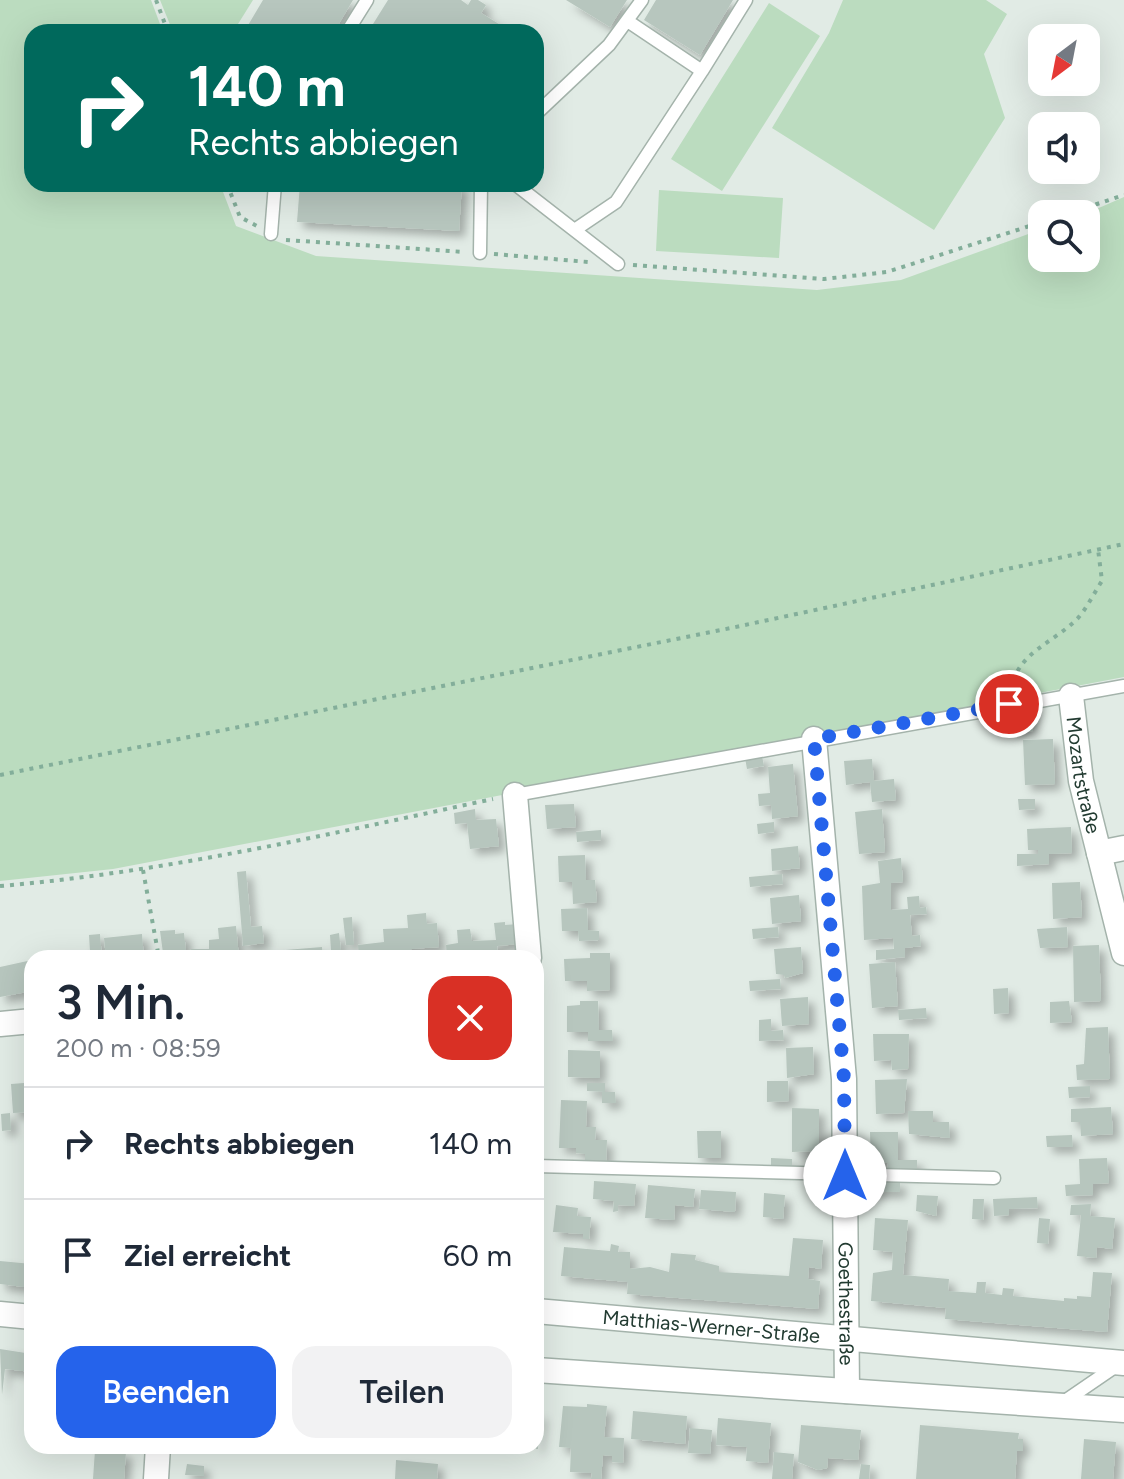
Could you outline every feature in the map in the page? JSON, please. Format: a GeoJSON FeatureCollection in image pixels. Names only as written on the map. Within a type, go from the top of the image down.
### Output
{"type":"FeatureCollection","features":[{"type":"Feature","properties":{"kind":"street","name":"Mozartstraße"},"geometry":{"type":"LineString","coordinates":[[1071,696],[1081,781],[1124,953]]}},
{"type":"Feature","properties":{"kind":"street","name":"Goethestraße"},"geometry":{"type":"LineString","coordinates":[[814,739],[844,1079],[847,1391]]}},
{"type":"Feature","properties":{"kind":"street"},"geometry":{"type":"LineString","coordinates":[[515,795],[528,950]]}},
{"type":"Feature","properties":{"kind":"street","name":"Mozartstraße"},"geometry":{"type":"LineString","coordinates":[[1099,853],[1124,848]]}},
{"type":"Feature","properties":{"kind":"street"},"geometry":{"type":"LineString","coordinates":[[0,1024],[24,1022]]}},
{"type":"Feature","properties":{"kind":"street","name":"Matthias-Werner-Straße"},"geometry":{"type":"LineString","coordinates":[[544,1312],[846,1336],[1123,1363]]}},
{"type":"Feature","properties":{"kind":"street"},"geometry":{"type":"LineString","coordinates":[[0,1314],[24,1316]]}},
{"type":"Feature","properties":{"kind":"street"},"geometry":{"type":"LineString","coordinates":[[544,1371],[1124,1410]]}},
{"type":"Feature","properties":{"kind":"street"},"geometry":{"type":"LineString","coordinates":[[156,1479],[158,1454]]}},
{"type":"Feature","properties":{"kind":"lane"},"geometry":{"type":"LineString","coordinates":[[352,24],[367,0]]}},
{"type":"Feature","properties":{"kind":"lane"},"geometry":{"type":"LineString","coordinates":[[544,106],[629,22],[642,0]]}},
{"type":"Feature","properties":{"kind":"lane"},"geometry":{"type":"LineString","coordinates":[[576,229],[616,202],[746,0]]}},
{"type":"Feature","properties":{"kind":"lane"},"geometry":{"type":"LineString","coordinates":[[629,22],[702,71]]}},
{"type":"Feature","properties":{"kind":"lane"},"geometry":{"type":"LineString","coordinates":[[271,234],[274,192]]}},
{"type":"Feature","properties":{"kind":"lane"},"geometry":{"type":"LineString","coordinates":[[480,253],[481,192]]}},
{"type":"Feature","properties":{"kind":"lane"},"geometry":{"type":"LineString","coordinates":[[526,192],[618,264]]}},
{"type":"Feature","properties":{"kind":"lane"},"geometry":{"type":"LineString","coordinates":[[515,795],[1009,704],[1124,686]]}},
{"type":"Feature","properties":{"kind":"lane"},"geometry":{"type":"LineString","coordinates":[[544,1166],[994,1178]]}},
{"type":"Feature","properties":{"kind":"lane"},"geometry":{"type":"LineString","coordinates":[[1052,1405],[1079,1393],[1123,1363]]}},
{"type":"Feature","properties":{"kind":"path"},"geometry":{"type":"LineString","coordinates":[[156,0],[165,24]]}},
{"type":"Feature","properties":{"kind":"path"},"geometry":{"type":"LineString","coordinates":[[1100,203],[1124,195]]}},
{"type":"Feature","properties":{"kind":"path"},"geometry":{"type":"LineString","coordinates":[[0,775],[731,628],[1124,544]]}},
{"type":"Feature","properties":{"kind":"path"},"geometry":{"type":"LineString","coordinates":[[1009,704],[1013,677],[1028,655],[1079,617],[1102,581],[1098,549]]}},
{"type":"Feature","properties":{"kind":"path"},"geometry":{"type":"LineString","coordinates":[[0,886],[89,879],[515,795]]}},
{"type":"Feature","properties":{"kind":"path"},"geometry":{"type":"LineString","coordinates":[[143,869],[158,950]]}},
{"type":"Feature","properties":{"kind":"green space"},"geometry":{"type":"Polygon","coordinates":[[[0,0],[151,0],[160,24],[24,24],[24,192],[223,192],[236,226],[316,256],[817,290],[901,280],[1028,234],[1028,272],[1100,272],[1100,207],[1124,197],[1124,677],[113,869],[0,881],[0,0]]]}},
{"type":"Feature","properties":{"kind":"green space"},"geometry":{"type":"Polygon","coordinates":[[[160,0],[253,0],[238,24],[170,24],[160,0]]]}},
{"type":"Feature","properties":{"kind":"green space"},"geometry":{"type":"Polygon","coordinates":[[[843,0],[986,0],[1007,14],[984,54],[1005,118],[934,230],[772,128],[829,33],[843,0]]]}},
{"type":"Feature","properties":{"kind":"green space"},"geometry":{"type":"Polygon","coordinates":[[[769,3],[820,36],[722,191],[671,159],[769,3]]]}},
{"type":"Feature","properties":{"kind":"green space"},"geometry":{"type":"Polygon","coordinates":[[[659,190],[783,198],[779,258],[656,251],[659,190]]]}},
{"type":"Feature","properties":{"kind":"building"},"geometry":{"type":"Polygon","coordinates":[[[263,0],[353,0],[339,24],[249,24],[263,0]]]}},
{"type":"Feature","properties":{"kind":"building"},"geometry":{"type":"Polygon","coordinates":[[[388,0],[461,0],[468,5],[471,0],[478,0],[486,5],[481,13],[499,24],[373,24],[388,0]]]}},
{"type":"Feature","properties":{"kind":"building"},"geometry":{"type":"Polygon","coordinates":[[[566,0],[627,0],[610,27],[566,0]]]}},
{"type":"Feature","properties":{"kind":"building"},"geometry":{"type":"Polygon","coordinates":[[[656,0],[733,0],[700,55],[644,20],[656,0]]]}},
{"type":"Feature","properties":{"kind":"building"},"geometry":{"type":"Polygon","coordinates":[[[299,192],[461,192],[459,231],[297,222],[299,192]]]}},
{"type":"Feature","properties":{"kind":"building"},"geometry":{"type":"Polygon","coordinates":[[[1032,706],[1033,731],[1010,732],[1009,710],[1032,706]]]}},
{"type":"Feature","properties":{"kind":"building"},"geometry":{"type":"Polygon","coordinates":[[[1053,739],[1055,784],[1025,785],[1023,740],[1053,739]]]}},
{"type":"Feature","properties":{"kind":"building"},"geometry":{"type":"Polygon","coordinates":[[[762,756],[764,766],[747,769],[745,758],[762,756]]]}},
{"type":"Feature","properties":{"kind":"building"},"geometry":{"type":"Polygon","coordinates":[[[872,759],[874,781],[894,779],[896,800],[872,802],[870,782],[846,785],[844,761],[872,759]]]}},
{"type":"Feature","properties":{"kind":"building"},"geometry":{"type":"Polygon","coordinates":[[[793,764],[798,816],[772,819],[771,805],[759,806],[758,794],[770,793],[768,767],[793,764]]]}},
{"type":"Feature","properties":{"kind":"building"},"geometry":{"type":"Polygon","coordinates":[[[1018,799],[1035,799],[1035,809],[1019,810],[1018,799]]]}},
{"type":"Feature","properties":{"kind":"building"},"geometry":{"type":"Polygon","coordinates":[[[574,804],[576,827],[547,829],[545,805],[574,804]]]}},
{"type":"Feature","properties":{"kind":"building"},"geometry":{"type":"Polygon","coordinates":[[[475,809],[476,820],[496,819],[499,846],[470,849],[467,823],[455,824],[454,813],[475,809]]]}},
{"type":"Feature","properties":{"kind":"building"},"geometry":{"type":"Polygon","coordinates":[[[882,809],[885,852],[859,854],[855,812],[882,809]]]}},
{"type":"Feature","properties":{"kind":"building"},"geometry":{"type":"Polygon","coordinates":[[[774,822],[774,832],[758,834],[757,824],[774,822]]]}},
{"type":"Feature","properties":{"kind":"building"},"geometry":{"type":"Polygon","coordinates":[[[1071,827],[1072,853],[1049,854],[1049,864],[1017,866],[1017,854],[1038,854],[1038,850],[1028,850],[1027,829],[1071,827]]]}},
{"type":"Feature","properties":{"kind":"building"},"geometry":{"type":"Polygon","coordinates":[[[601,830],[601,840],[577,842],[576,832],[601,830]]]}},
{"type":"Feature","properties":{"kind":"building"},"geometry":{"type":"Polygon","coordinates":[[[798,846],[800,868],[772,871],[771,849],[798,846]]]}},
{"type":"Feature","properties":{"kind":"building"},"geometry":{"type":"Polygon","coordinates":[[[585,855],[586,880],[595,880],[597,902],[573,904],[572,882],[559,882],[558,856],[585,855]]]}},
{"type":"Feature","properties":{"kind":"building"},"geometry":{"type":"Polygon","coordinates":[[[901,858],[903,882],[891,883],[891,910],[908,909],[907,897],[919,896],[920,908],[926,907],[927,914],[910,915],[912,936],[920,935],[921,946],[905,948],[905,957],[876,960],[876,950],[894,949],[893,938],[864,940],[862,886],[880,883],[878,861],[901,858]]]}},
{"type":"Feature","properties":{"kind":"building"},"geometry":{"type":"Polygon","coordinates":[[[246,871],[251,927],[262,926],[264,943],[243,946],[237,872],[246,871]]]}},
{"type":"Feature","properties":{"kind":"building"},"geometry":{"type":"Polygon","coordinates":[[[782,874],[783,884],[750,887],[749,877],[782,874]]]}},
{"type":"Feature","properties":{"kind":"building"},"geometry":{"type":"Polygon","coordinates":[[[1080,882],[1082,917],[1053,919],[1052,883],[1080,882]]]}},
{"type":"Feature","properties":{"kind":"building"},"geometry":{"type":"Polygon","coordinates":[[[799,895],[801,921],[772,924],[770,898],[799,895]]]}},
{"type":"Feature","properties":{"kind":"building"},"geometry":{"type":"Polygon","coordinates":[[[587,908],[588,930],[599,931],[599,940],[579,941],[578,931],[562,931],[561,909],[587,908]]]}},
{"type":"Feature","properties":{"kind":"building"},"geometry":{"type":"Polygon","coordinates":[[[426,913],[427,924],[437,923],[439,947],[358,950],[358,945],[384,942],[383,929],[408,928],[407,915],[426,913]]]}},
{"type":"Feature","properties":{"kind":"building"},"geometry":{"type":"Polygon","coordinates":[[[352,917],[354,945],[346,945],[343,918],[352,917]]]}},
{"type":"Feature","properties":{"kind":"building"},"geometry":{"type":"Polygon","coordinates":[[[494,923],[518,924],[519,944],[497,946],[497,950],[446,950],[446,945],[458,943],[457,930],[470,929],[472,941],[496,940],[494,923]]]}},
{"type":"Feature","properties":{"kind":"building"},"geometry":{"type":"Polygon","coordinates":[[[236,926],[238,950],[191,950],[209,949],[209,940],[219,939],[218,928],[236,926]]]}},
{"type":"Feature","properties":{"kind":"building"},"geometry":{"type":"Polygon","coordinates":[[[778,927],[779,937],[753,939],[752,929],[778,927]]]}},
{"type":"Feature","properties":{"kind":"building"},"geometry":{"type":"Polygon","coordinates":[[[1067,927],[1068,947],[1040,948],[1037,929],[1067,927]]]}},
{"type":"Feature","properties":{"kind":"building"},"geometry":{"type":"Polygon","coordinates":[[[160,931],[184,933],[186,950],[163,950],[160,931]]]}},
{"type":"Feature","properties":{"kind":"building"},"geometry":{"type":"Polygon","coordinates":[[[339,933],[341,950],[331,950],[330,935],[339,933]]]}},
{"type":"Feature","properties":{"kind":"building"},"geometry":{"type":"Polygon","coordinates":[[[100,934],[101,950],[90,950],[89,935],[100,934]]]}},
{"type":"Feature","properties":{"kind":"building"},"geometry":{"type":"Polygon","coordinates":[[[142,934],[143,950],[105,950],[104,938],[142,934]]]}},
{"type":"Feature","properties":{"kind":"building"},"geometry":{"type":"Polygon","coordinates":[[[1099,945],[1101,1001],[1074,1002],[1073,946],[1099,945]]]}},
{"type":"Feature","properties":{"kind":"building"},"geometry":{"type":"Polygon","coordinates":[[[322,947],[322,950],[285,950],[322,947]]]}},
{"type":"Feature","properties":{"kind":"building"},"geometry":{"type":"Polygon","coordinates":[[[801,947],[803,973],[785,978],[776,974],[774,949],[801,947]]]}},
{"type":"Feature","properties":{"kind":"building"},"geometry":{"type":"Polygon","coordinates":[[[590,953],[610,953],[610,990],[587,991],[587,981],[565,981],[564,959],[590,958],[590,953]]]}},
{"type":"Feature","properties":{"kind":"building"},"geometry":{"type":"Polygon","coordinates":[[[24,962],[24,992],[0,997],[0,967],[24,962]]]}},
{"type":"Feature","properties":{"kind":"building"},"geometry":{"type":"Polygon","coordinates":[[[895,962],[898,1006],[872,1008],[869,964],[895,962]]]}},
{"type":"Feature","properties":{"kind":"building"},"geometry":{"type":"Polygon","coordinates":[[[780,979],[781,989],[750,991],[749,981],[780,979]]]}},
{"type":"Feature","properties":{"kind":"building"},"geometry":{"type":"Polygon","coordinates":[[[1008,988],[1009,1013],[994,1014],[993,989],[1008,988]]]}},
{"type":"Feature","properties":{"kind":"building"},"geometry":{"type":"Polygon","coordinates":[[[808,997],[809,1024],[782,1026],[780,999],[808,997]]]}},
{"type":"Feature","properties":{"kind":"building"},"geometry":{"type":"Polygon","coordinates":[[[580,1001],[598,1001],[599,1030],[612,1030],[613,1041],[588,1041],[588,1032],[567,1032],[567,1006],[580,1005],[580,1001]]]}},
{"type":"Feature","properties":{"kind":"building"},"geometry":{"type":"Polygon","coordinates":[[[1069,1001],[1072,1022],[1050,1023],[1050,1002],[1069,1001]]]}},
{"type":"Feature","properties":{"kind":"building"},"geometry":{"type":"Polygon","coordinates":[[[926,1008],[927,1018],[899,1020],[898,1010],[926,1008]]]}},
{"type":"Feature","properties":{"kind":"building"},"geometry":{"type":"Polygon","coordinates":[[[771,1019],[771,1031],[783,1030],[784,1040],[759,1041],[759,1020],[771,1019]]]}},
{"type":"Feature","properties":{"kind":"building"},"geometry":{"type":"Polygon","coordinates":[[[1108,1027],[1110,1079],[1077,1080],[1076,1065],[1084,1064],[1086,1028],[1108,1027]]]}},
{"type":"Feature","properties":{"kind":"building"},"geometry":{"type":"Polygon","coordinates":[[[873,1034],[909,1034],[908,1069],[892,1070],[891,1060],[874,1061],[873,1034]]]}},
{"type":"Feature","properties":{"kind":"building"},"geometry":{"type":"Polygon","coordinates":[[[813,1047],[814,1074],[787,1078],[786,1048],[813,1047]]]}},
{"type":"Feature","properties":{"kind":"building"},"geometry":{"type":"Polygon","coordinates":[[[568,1050],[600,1051],[600,1078],[568,1077],[568,1050]]]}},
{"type":"Feature","properties":{"kind":"building"},"geometry":{"type":"Polygon","coordinates":[[[907,1079],[904,1113],[876,1114],[875,1080],[907,1079]]]}},
{"type":"Feature","properties":{"kind":"building"},"geometry":{"type":"Polygon","coordinates":[[[767,1081],[788,1081],[789,1101],[767,1102],[767,1081]]]}},
{"type":"Feature","properties":{"kind":"building"},"geometry":{"type":"Polygon","coordinates":[[[24,1083],[24,1112],[13,1113],[11,1084],[24,1083]]]}},
{"type":"Feature","properties":{"kind":"building"},"geometry":{"type":"Polygon","coordinates":[[[587,1083],[605,1083],[605,1092],[587,1091],[587,1083]]]}},
{"type":"Feature","properties":{"kind":"building"},"geometry":{"type":"Polygon","coordinates":[[[1090,1086],[1090,1097],[1069,1098],[1068,1087],[1090,1086]]]}},
{"type":"Feature","properties":{"kind":"building"},"geometry":{"type":"Polygon","coordinates":[[[602,1092],[615,1092],[616,1103],[602,1103],[602,1092]]]}},
{"type":"Feature","properties":{"kind":"building"},"geometry":{"type":"Polygon","coordinates":[[[561,1100],[587,1101],[586,1127],[596,1127],[595,1140],[607,1140],[606,1163],[585,1163],[585,1154],[576,1153],[576,1148],[559,1148],[561,1100]]]}},
{"type":"Feature","properties":{"kind":"building"},"geometry":{"type":"Polygon","coordinates":[[[1111,1107],[1113,1134],[1081,1136],[1080,1122],[1071,1122],[1071,1109],[1111,1107]]]}},
{"type":"Feature","properties":{"kind":"building"},"geometry":{"type":"Polygon","coordinates":[[[792,1108],[819,1109],[819,1151],[792,1152],[792,1108]]]}},
{"type":"Feature","properties":{"kind":"building"},"geometry":{"type":"Polygon","coordinates":[[[908,1111],[933,1111],[933,1122],[949,1122],[950,1138],[909,1134],[908,1111]]]}},
{"type":"Feature","properties":{"kind":"building"},"geometry":{"type":"Polygon","coordinates":[[[10,1113],[11,1130],[2,1131],[1,1114],[10,1113]]]}},
{"type":"Feature","properties":{"kind":"building"},"geometry":{"type":"Polygon","coordinates":[[[697,1131],[721,1131],[721,1158],[698,1158],[697,1131]]]}},
{"type":"Feature","properties":{"kind":"building"},"geometry":{"type":"Polygon","coordinates":[[[870,1132],[898,1132],[898,1160],[917,1160],[917,1172],[887,1172],[888,1163],[871,1163],[870,1132]]]}},
{"type":"Feature","properties":{"kind":"building"},"geometry":{"type":"Polygon","coordinates":[[[1072,1135],[1073,1147],[1047,1147],[1046,1136],[1072,1135]]]}},
{"type":"Feature","properties":{"kind":"building"},"geometry":{"type":"Polygon","coordinates":[[[771,1158],[792,1159],[792,1170],[771,1169],[771,1158]]]}},
{"type":"Feature","properties":{"kind":"building"},"geometry":{"type":"Polygon","coordinates":[[[1107,1158],[1109,1183],[1093,1184],[1093,1195],[1066,1196],[1065,1185],[1080,1184],[1079,1159],[1107,1158]]]}},
{"type":"Feature","properties":{"kind":"building"},"geometry":{"type":"Polygon","coordinates":[[[594,1181],[636,1184],[634,1206],[618,1205],[618,1211],[613,1212],[614,1201],[593,1199],[594,1181]]]}},
{"type":"Feature","properties":{"kind":"building"},"geometry":{"type":"Polygon","coordinates":[[[900,1181],[900,1192],[873,1192],[873,1182],[900,1181]]]}},
{"type":"Feature","properties":{"kind":"building"},"geometry":{"type":"Polygon","coordinates":[[[648,1185],[695,1189],[693,1207],[675,1205],[674,1220],[645,1218],[648,1185]]]}},
{"type":"Feature","properties":{"kind":"building"},"geometry":{"type":"Polygon","coordinates":[[[701,1190],[736,1192],[735,1212],[699,1209],[701,1190]]]}},
{"type":"Feature","properties":{"kind":"building"},"geometry":{"type":"Polygon","coordinates":[[[764,1193],[785,1195],[783,1219],[763,1217],[764,1193]]]}},
{"type":"Feature","properties":{"kind":"building"},"geometry":{"type":"Polygon","coordinates":[[[917,1195],[938,1196],[936,1216],[916,1211],[917,1195]]]}},
{"type":"Feature","properties":{"kind":"building"},"geometry":{"type":"Polygon","coordinates":[[[1037,1197],[1038,1208],[1009,1209],[1009,1215],[994,1216],[993,1199],[1037,1197]]]}},
{"type":"Feature","properties":{"kind":"building"},"geometry":{"type":"Polygon","coordinates":[[[973,1199],[984,1199],[983,1220],[972,1219],[973,1199]]]}},
{"type":"Feature","properties":{"kind":"building"},"geometry":{"type":"Polygon","coordinates":[[[1091,1204],[1090,1216],[1115,1218],[1112,1249],[1097,1247],[1096,1258],[1077,1256],[1081,1215],[1070,1215],[1071,1205],[1091,1204]]]}},
{"type":"Feature","properties":{"kind":"building"},"geometry":{"type":"Polygon","coordinates":[[[556,1205],[578,1208],[577,1216],[591,1217],[589,1239],[583,1239],[583,1234],[553,1232],[556,1205]]]}},
{"type":"Feature","properties":{"kind":"building"},"geometry":{"type":"Polygon","coordinates":[[[875,1218],[908,1220],[903,1275],[949,1279],[948,1291],[976,1293],[977,1282],[986,1282],[985,1293],[1002,1295],[1003,1288],[1014,1289],[1013,1296],[1064,1301],[1064,1298],[1077,1299],[1077,1296],[1091,1297],[1093,1272],[1112,1273],[1107,1332],[945,1319],[946,1308],[871,1301],[873,1273],[892,1270],[893,1252],[873,1250],[875,1218]]]}},
{"type":"Feature","properties":{"kind":"building"},"geometry":{"type":"Polygon","coordinates":[[[1039,1218],[1050,1219],[1048,1244],[1037,1243],[1039,1218]]]}},
{"type":"Feature","properties":{"kind":"building"},"geometry":{"type":"Polygon","coordinates":[[[793,1238],[823,1240],[821,1269],[809,1267],[808,1279],[820,1281],[818,1309],[627,1294],[628,1282],[561,1276],[564,1247],[610,1251],[611,1244],[619,1246],[618,1252],[630,1252],[630,1269],[650,1267],[669,1272],[671,1253],[696,1255],[695,1260],[719,1266],[719,1272],[789,1276],[793,1238]]]}},
{"type":"Feature","properties":{"kind":"building"},"geometry":{"type":"Polygon","coordinates":[[[0,1261],[24,1263],[24,1287],[0,1284],[0,1261]]]}},
{"type":"Feature","properties":{"kind":"building"},"geometry":{"type":"Polygon","coordinates":[[[0,1349],[24,1353],[24,1371],[5,1369],[2,1395],[0,1349]]]}},
{"type":"Feature","properties":{"kind":"building"},"geometry":{"type":"Polygon","coordinates":[[[587,1404],[607,1406],[604,1437],[624,1438],[623,1463],[612,1462],[612,1456],[603,1455],[601,1479],[591,1479],[592,1473],[570,1472],[571,1448],[559,1447],[563,1406],[587,1407],[587,1404]]]}},
{"type":"Feature","properties":{"kind":"building"},"geometry":{"type":"Polygon","coordinates":[[[633,1411],[687,1416],[685,1444],[631,1439],[633,1411]]]}},
{"type":"Feature","properties":{"kind":"building"},"geometry":{"type":"Polygon","coordinates":[[[718,1418],[771,1423],[768,1463],[746,1461],[747,1447],[716,1445],[718,1418]]]}},
{"type":"Feature","properties":{"kind":"building"},"geometry":{"type":"Polygon","coordinates":[[[801,1425],[861,1430],[858,1460],[828,1458],[827,1468],[818,1470],[798,1462],[801,1425]]]}},
{"type":"Feature","properties":{"kind":"building"},"geometry":{"type":"Polygon","coordinates":[[[920,1425],[1019,1433],[1018,1439],[1023,1439],[1023,1451],[1017,1451],[1015,1479],[916,1479],[920,1425]]]}},
{"type":"Feature","properties":{"kind":"building"},"geometry":{"type":"Polygon","coordinates":[[[690,1428],[712,1430],[710,1454],[688,1453],[690,1428]]]}},
{"type":"Feature","properties":{"kind":"building"},"geometry":{"type":"Polygon","coordinates":[[[1084,1439],[1116,1442],[1113,1479],[1081,1479],[1084,1439]]]}},
{"type":"Feature","properties":{"kind":"building"},"geometry":{"type":"Polygon","coordinates":[[[774,1452],[794,1454],[792,1479],[772,1479],[774,1452]]]}},
{"type":"Feature","properties":{"kind":"building"},"geometry":{"type":"Polygon","coordinates":[[[95,1454],[126,1454],[124,1479],[93,1479],[95,1454]]]}},
{"type":"Feature","properties":{"kind":"building"},"geometry":{"type":"Polygon","coordinates":[[[396,1460],[438,1464],[437,1479],[395,1479],[396,1460]]]}},
{"type":"Feature","properties":{"kind":"building"},"geometry":{"type":"Polygon","coordinates":[[[187,1464],[204,1466],[204,1476],[185,1475],[187,1464]]]}},
{"type":"Feature","properties":{"kind":"building"},"geometry":{"type":"Polygon","coordinates":[[[861,1464],[870,1465],[869,1479],[859,1479],[861,1464]]]}},
{"type":"Feature","properties":{"kind":"route"},"geometry":{"type":"LineString","coordinates":[[845,1176],[844,1079],[814,739],[970,714],[1009,704]]}}]}
